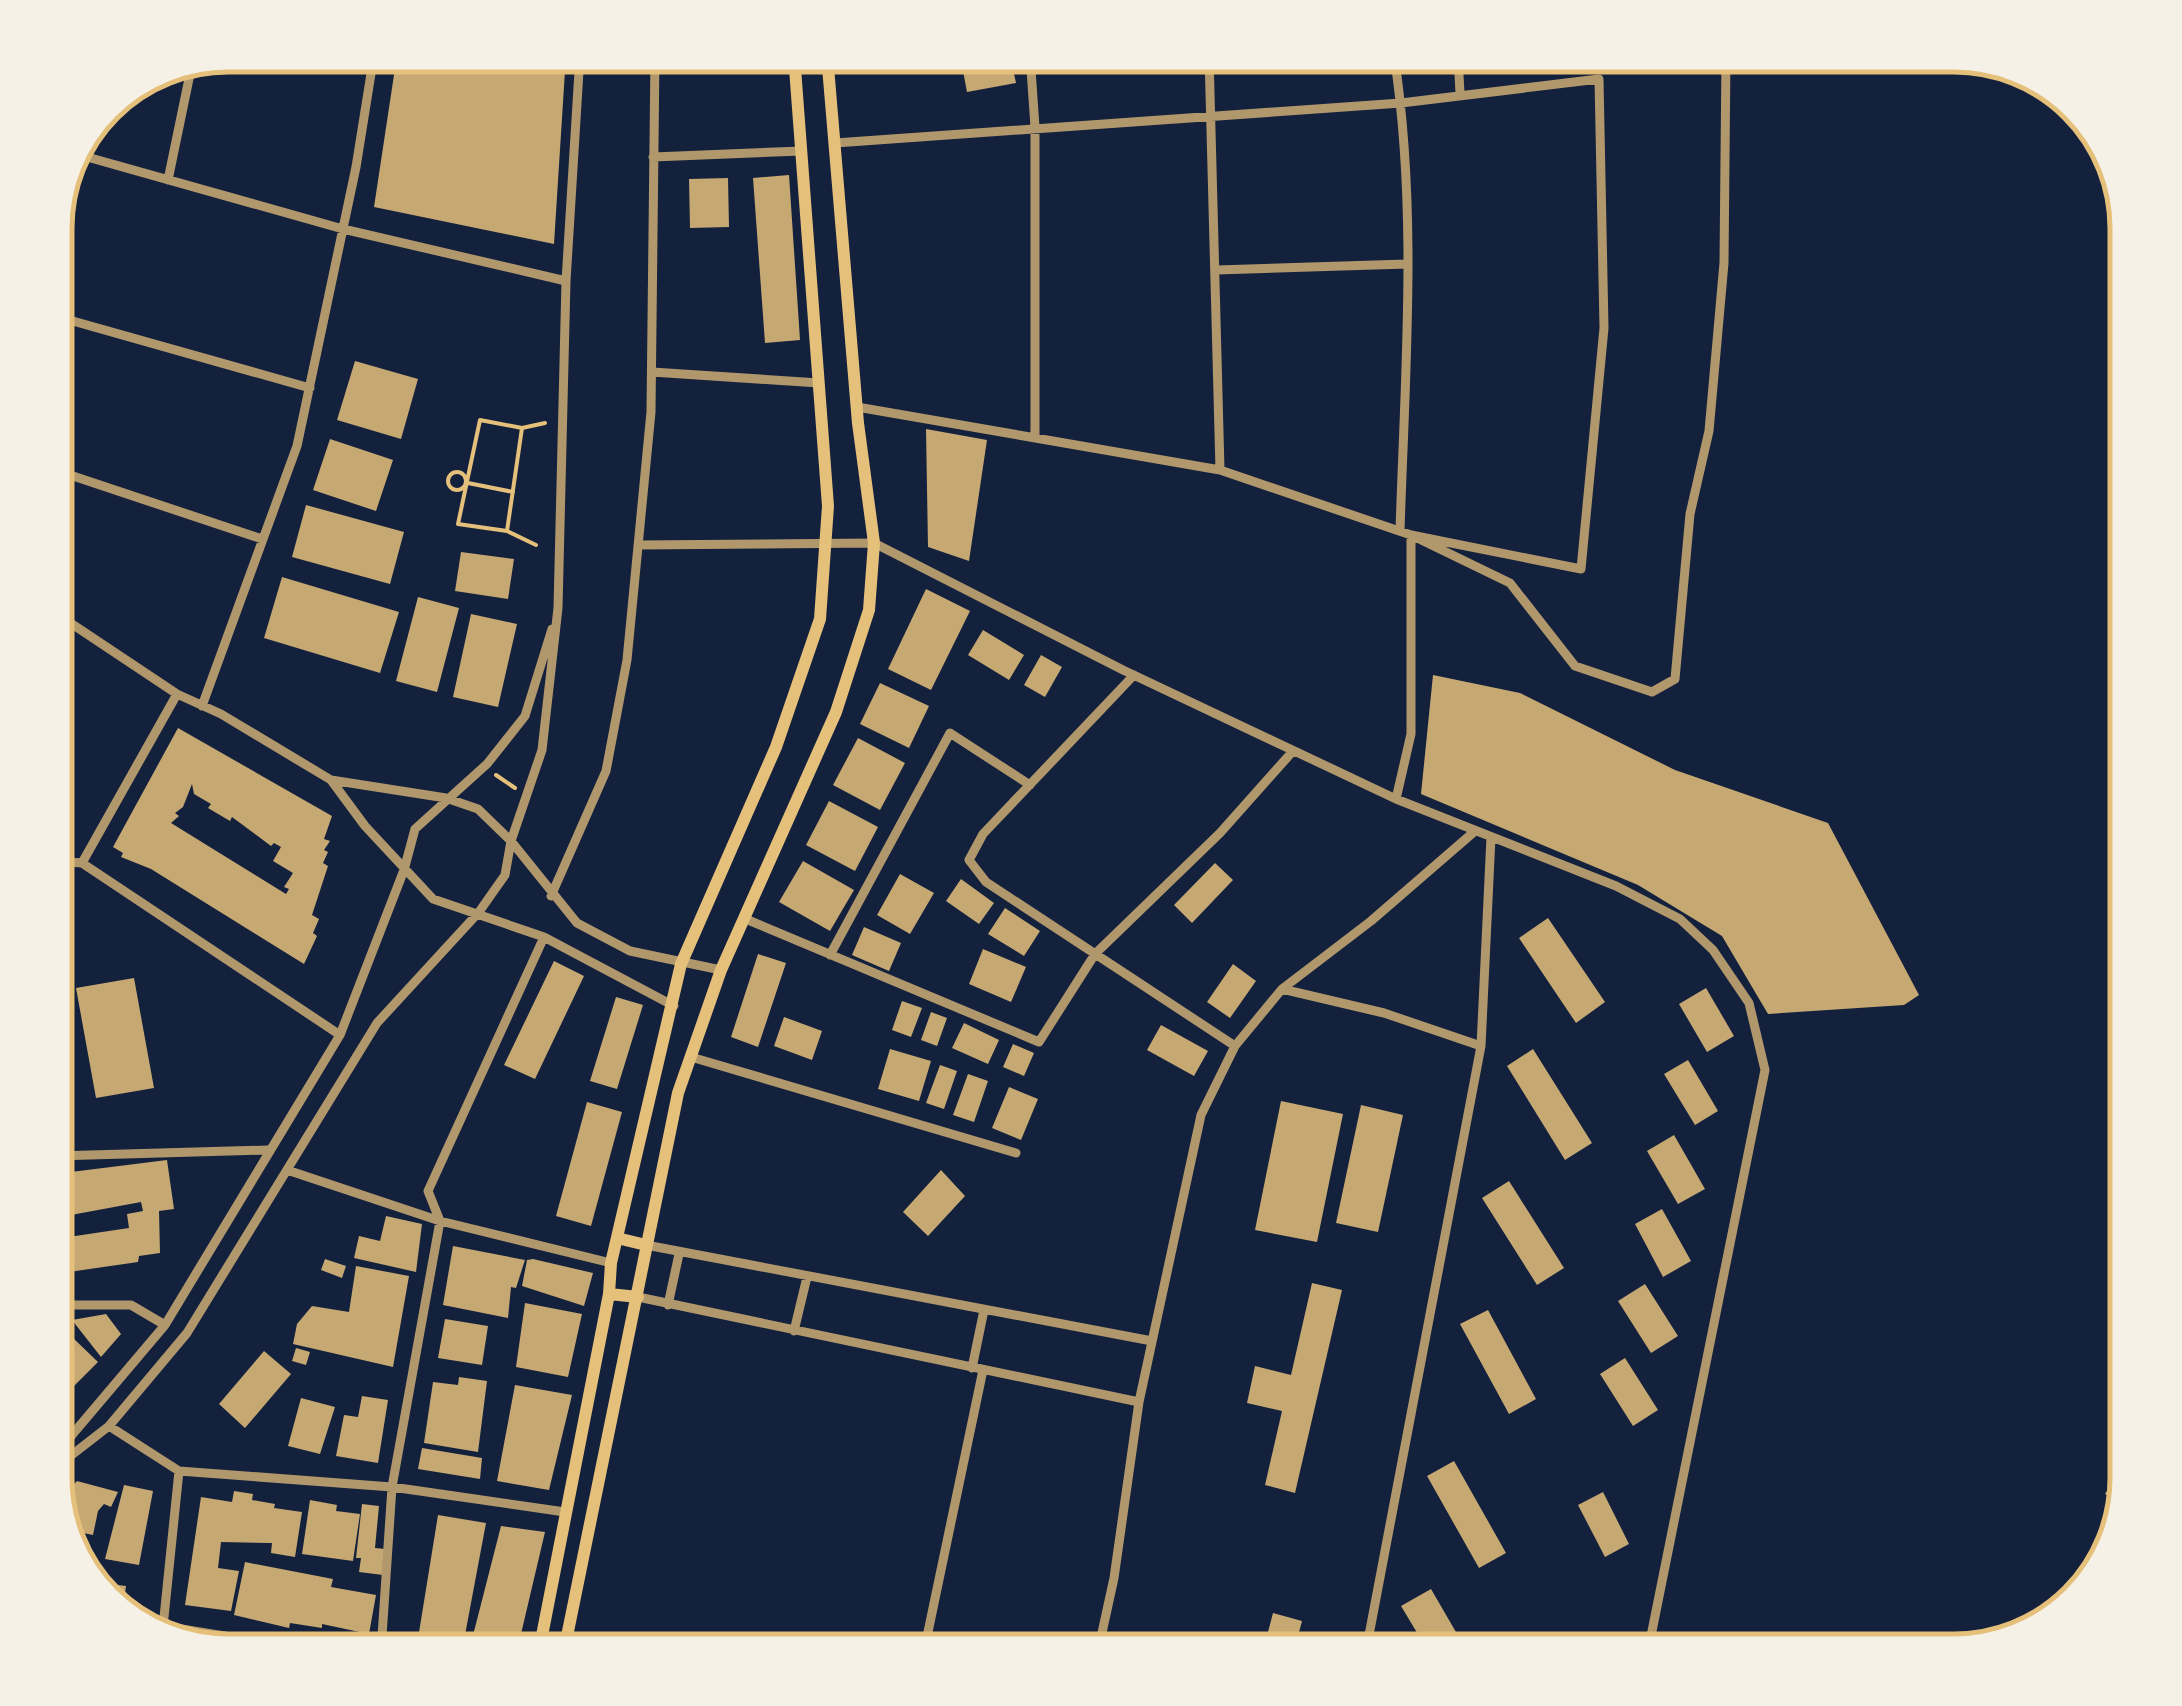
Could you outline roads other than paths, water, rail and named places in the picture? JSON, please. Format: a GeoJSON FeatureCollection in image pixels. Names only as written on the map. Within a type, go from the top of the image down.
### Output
{"type":"FeatureCollection","features":[{"type":"Feature","properties":{"kind":"main road"},"geometry":{"type":"LineString","coordinates":[[543,1634],[609,1294],[611,1263],[681,964],[776,747],[820,618],[828,506],[795,72]]}},
{"type":"Feature","properties":{"kind":"main road"},"geometry":{"type":"LineString","coordinates":[[568,1634],[678,1093],[722,970],[748,920],[836,712],[869,610],[874,543],[857,408],[828,72]]}},
{"type":"Feature","properties":{"kind":"main road"},"geometry":{"type":"LineString","coordinates":[[618,1238],[646,1245]]}},
{"type":"Feature","properties":{"kind":"main road"},"geometry":{"type":"LineString","coordinates":[[609,1294],[638,1297]]}},
{"type":"Feature","properties":{"kind":"street"},"geometry":{"type":"LineString","coordinates":[[202,706],[297,446],[371,72]]}},
{"type":"Feature","properties":{"kind":"street"},"geometry":{"type":"LineString","coordinates":[[73,1454],[109,1426],[187,1333],[377,1023],[479,912],[505,875],[511,841],[542,750],[558,608],[566,281],[579,72]]}},
{"type":"Feature","properties":{"kind":"street"},"geometry":{"type":"LineString","coordinates":[[551,896],[606,772],[626,660],[652,372],[655,72]]}},
{"type":"Feature","properties":{"kind":"street"},"geometry":{"type":"LineString","coordinates":[[1031,72],[1035,127],[1035,435]]}},
{"type":"Feature","properties":{"kind":"street"},"geometry":{"type":"LineString","coordinates":[[1210,72],[1220,470]]}},
{"type":"Feature","properties":{"kind":"street"},"geometry":{"type":"LineString","coordinates":[[1396,72],[1408,264],[1406,533],[1412,734],[1396,798]]}},
{"type":"Feature","properties":{"kind":"street"},"geometry":{"type":"LineString","coordinates":[[1459,72],[1460,94]]}},
{"type":"Feature","properties":{"kind":"street"},"geometry":{"type":"LineString","coordinates":[[1406,533],[1510,584],[1576,666],[1652,692],[1675,680],[1690,514],[1710,432],[1724,264],[1726,72]]}},
{"type":"Feature","properties":{"kind":"street"},"geometry":{"type":"LineString","coordinates":[[168,180],[189,78]]}},
{"type":"Feature","properties":{"kind":"street"},"geometry":{"type":"LineString","coordinates":[[834,143],[1401,103],[1599,79],[1604,328],[1582,570],[1406,533],[1220,470],[1035,435],[857,408]]}},
{"type":"Feature","properties":{"kind":"street"},"geometry":{"type":"LineString","coordinates":[[653,157],[802,151]]}},
{"type":"Feature","properties":{"kind":"street"},"geometry":{"type":"LineString","coordinates":[[90,158],[342,229],[566,281]]}},
{"type":"Feature","properties":{"kind":"street"},"geometry":{"type":"LineString","coordinates":[[1216,270],[1408,264]]}},
{"type":"Feature","properties":{"kind":"street"},"geometry":{"type":"LineString","coordinates":[[73,321],[310,388]]}},
{"type":"Feature","properties":{"kind":"street"},"geometry":{"type":"LineString","coordinates":[[652,372],[819,383]]}},
{"type":"Feature","properties":{"kind":"street"},"geometry":{"type":"LineString","coordinates":[[73,476],[262,540]]}},
{"type":"Feature","properties":{"kind":"street"},"geometry":{"type":"LineString","coordinates":[[638,545],[874,543],[1293,751],[1396,798],[1616,886],[1680,919],[1713,950],[1749,1004],[1765,1070],[1651,1634]]}},
{"type":"Feature","properties":{"kind":"street"},"geometry":{"type":"LineString","coordinates":[[73,1434],[165,1325],[340,1035],[404,870],[415,829],[487,764],[525,716],[558,608]]}},
{"type":"Feature","properties":{"kind":"street"},"geometry":{"type":"LineString","coordinates":[[73,625],[177,694],[331,780],[446,798],[478,808],[511,841],[577,924],[630,952],[722,970]]}},
{"type":"Feature","properties":{"kind":"street"},"geometry":{"type":"LineString","coordinates":[[1134,675],[984,834],[969,860],[986,882],[1236,1046]]}},
{"type":"Feature","properties":{"kind":"street"},"geometry":{"type":"LineString","coordinates":[[82,863],[177,694]]}},
{"type":"Feature","properties":{"kind":"street"},"geometry":{"type":"LineString","coordinates":[[830,955],[950,733],[1030,785]]}},
{"type":"Feature","properties":{"kind":"street"},"geometry":{"type":"LineString","coordinates":[[748,920],[1038,1042],[1095,954],[1220,832],[1293,751]]}},
{"type":"Feature","properties":{"kind":"street"},"geometry":{"type":"LineString","coordinates":[[331,780],[404,870],[434,899],[544,937],[674,1006]]}},
{"type":"Feature","properties":{"kind":"street"},"geometry":{"type":"LineString","coordinates":[[1102,1634],[1114,1578],[1139,1402],[1201,1115],[1236,1046],[1282,989],[1371,921],[1475,831]]}},
{"type":"Feature","properties":{"kind":"street"},"geometry":{"type":"LineString","coordinates":[[1369,1634],[1481,1046],[1490,837]]}},
{"type":"Feature","properties":{"kind":"street"},"geometry":{"type":"LineString","coordinates":[[73,862],[82,863],[340,1035]]}},
{"type":"Feature","properties":{"kind":"street"},"geometry":{"type":"LineString","coordinates":[[383,1634],[392,1487],[440,1221],[428,1191],[544,937]]}},
{"type":"Feature","properties":{"kind":"street"},"geometry":{"type":"LineString","coordinates":[[1282,989],[1384,1013],[1481,1046]]}},
{"type":"Feature","properties":{"kind":"street"},"geometry":{"type":"LineString","coordinates":[[692,1056],[1016,1152]]}},
{"type":"Feature","properties":{"kind":"street"},"geometry":{"type":"LineString","coordinates":[[73,1156],[268,1150]]}},
{"type":"Feature","properties":{"kind":"street"},"geometry":{"type":"LineString","coordinates":[[287,1170],[440,1221],[611,1263]]}},
{"type":"Feature","properties":{"kind":"street"},"geometry":{"type":"LineString","coordinates":[[646,1245],[1152,1341]]}},
{"type":"Feature","properties":{"kind":"street"},"geometry":{"type":"LineString","coordinates":[[668,1305],[679,1254]]}},
{"type":"Feature","properties":{"kind":"street"},"geometry":{"type":"LineString","coordinates":[[794,1331],[807,1277]]}},
{"type":"Feature","properties":{"kind":"street"},"geometry":{"type":"LineString","coordinates":[[638,1297],[1139,1402]]}},
{"type":"Feature","properties":{"kind":"street"},"geometry":{"type":"LineString","coordinates":[[73,1305],[131,1305],[165,1325]]}},
{"type":"Feature","properties":{"kind":"street"},"geometry":{"type":"LineString","coordinates":[[927,1634],[977,1369],[984,1310]]}},
{"type":"Feature","properties":{"kind":"street"},"geometry":{"type":"LineString","coordinates":[[109,1426],[178,1471],[392,1487],[565,1512]]}},
{"type":"Feature","properties":{"kind":"street"},"geometry":{"type":"LineString","coordinates":[[164,1619],[178,1471]]}}]}
